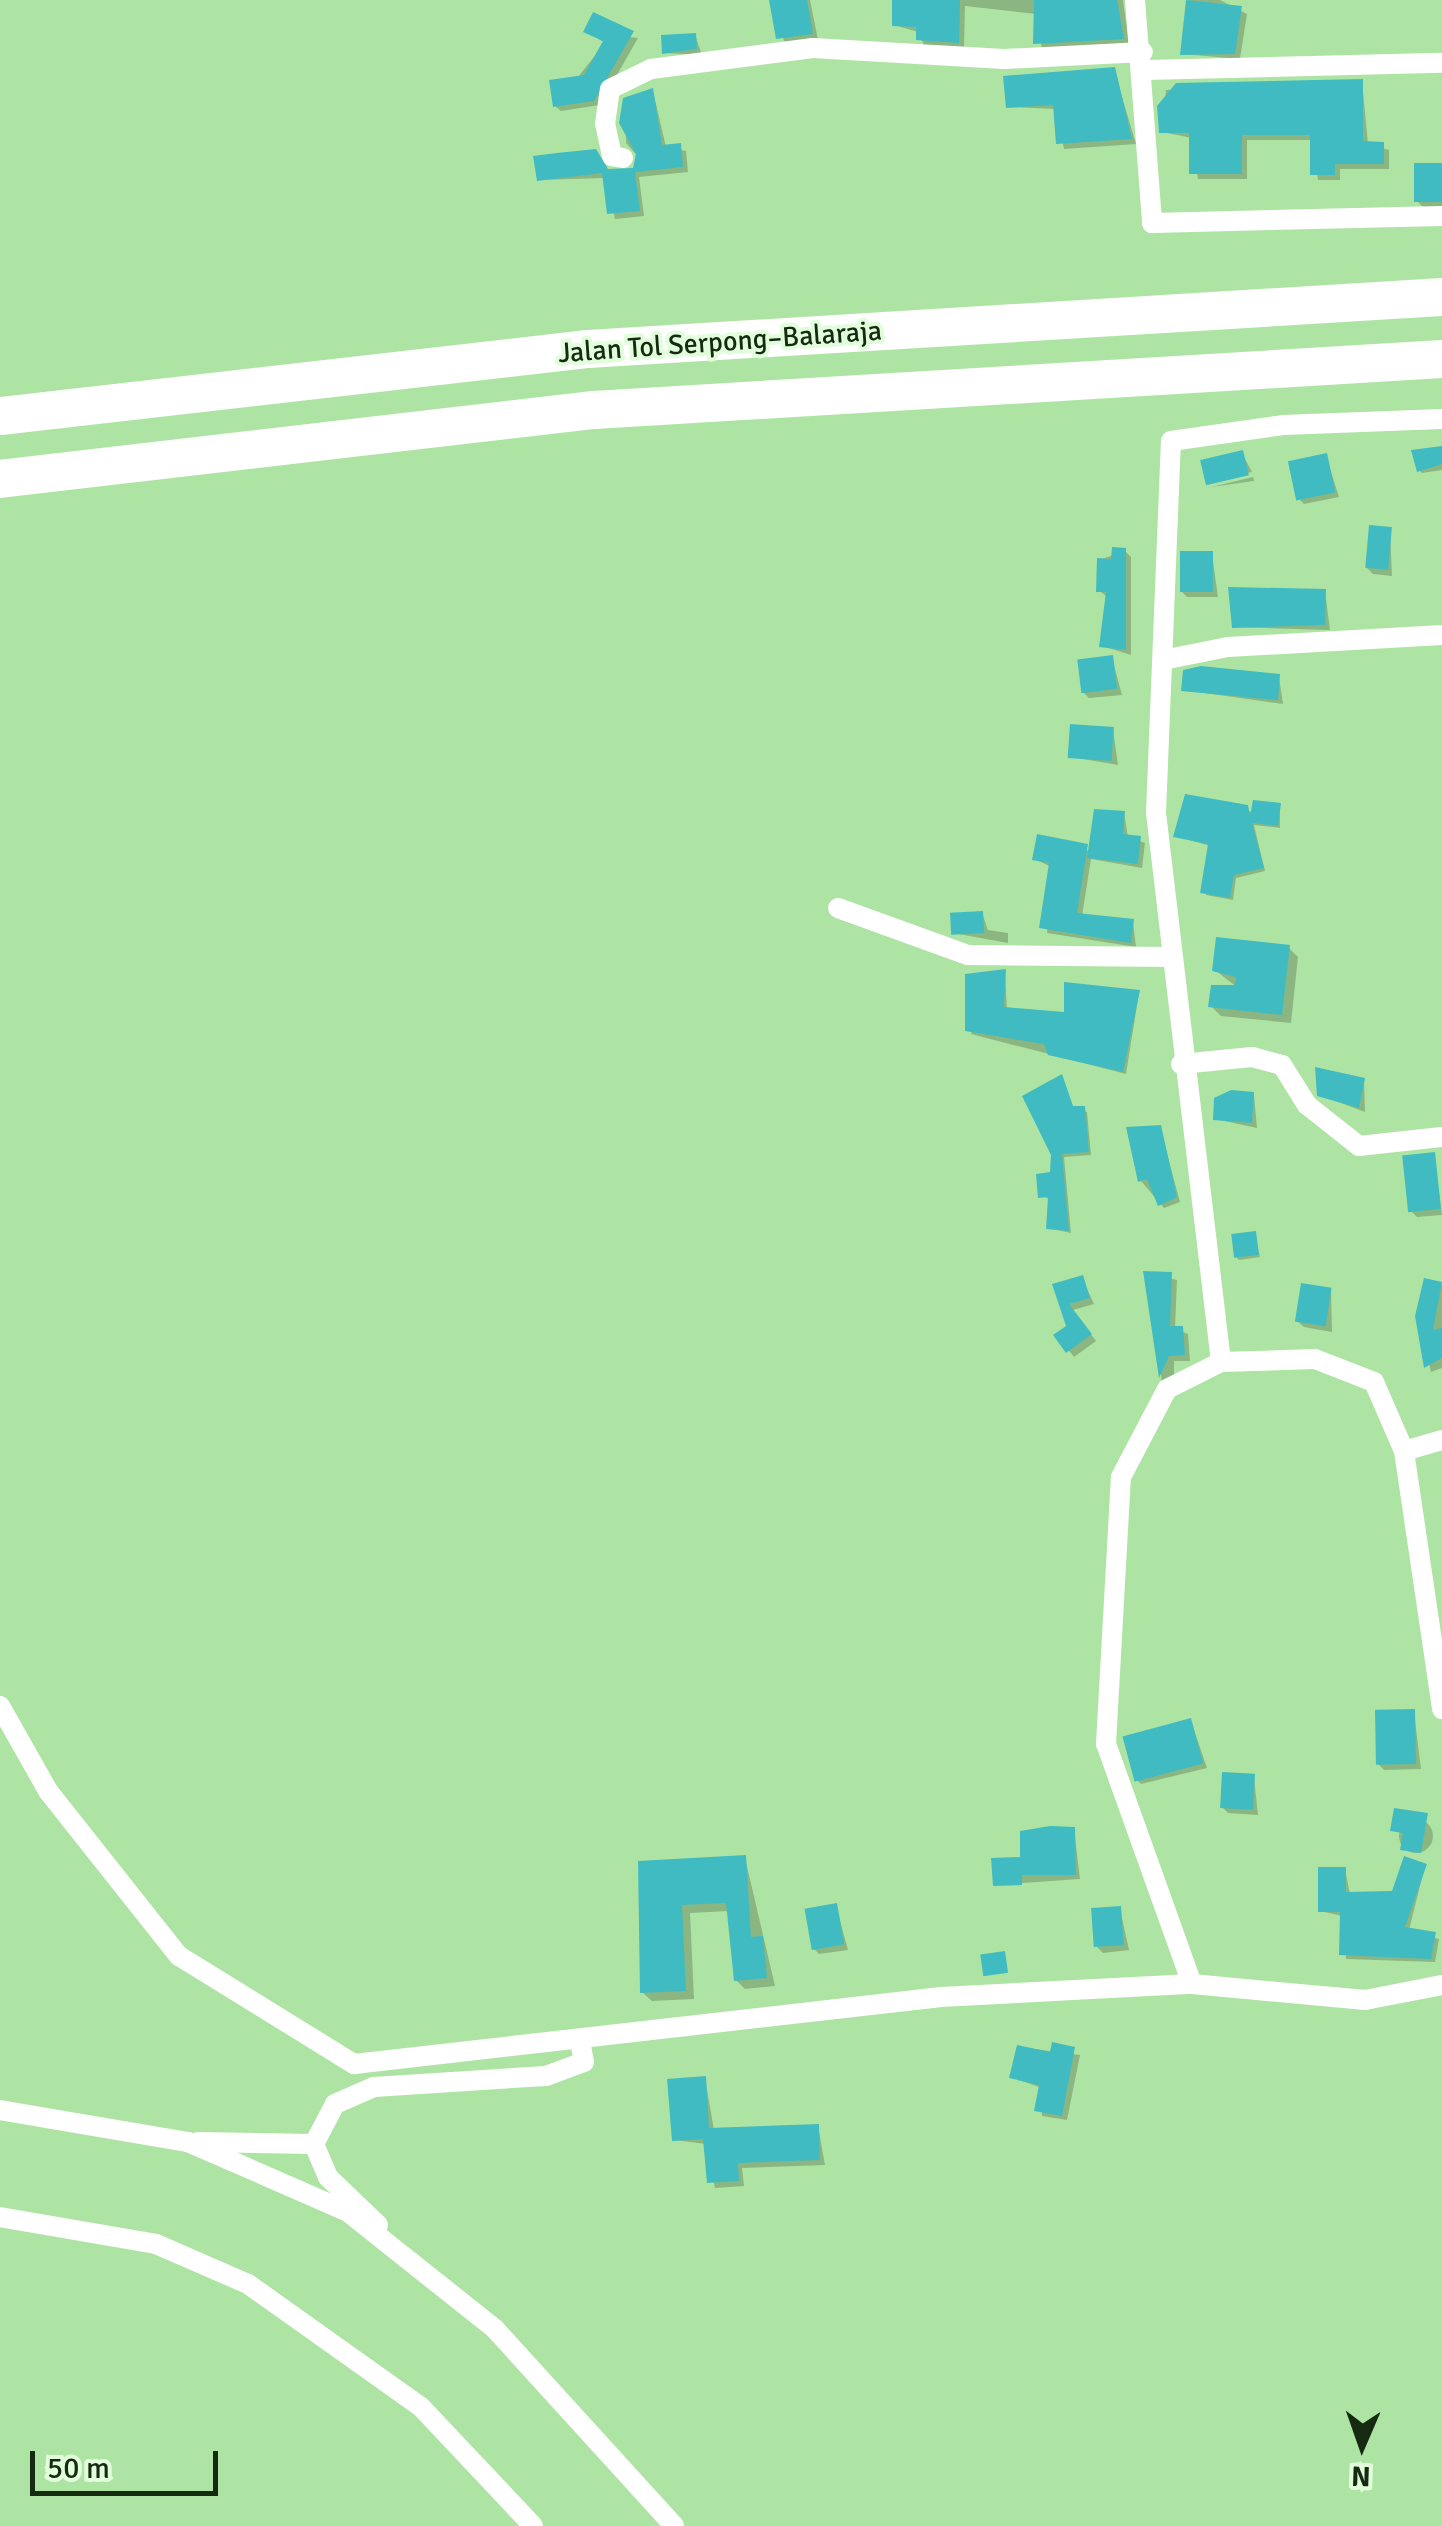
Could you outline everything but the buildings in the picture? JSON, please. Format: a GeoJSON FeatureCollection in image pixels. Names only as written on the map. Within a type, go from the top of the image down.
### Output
{"type":"FeatureCollection","features":[{"type":"Feature","properties":{"kind":"highway","name":"Jalan Tol Serpong–Balaraja"},"geometry":{"type":"LineString","coordinates":[[0,416],[588,348],[1442,297]]}},
{"type":"Feature","properties":{"kind":"highway"},"geometry":{"type":"LineString","coordinates":[[0,479],[594,410],[1442,360]]}},
{"type":"Feature","properties":{"kind":"street"},"geometry":{"type":"LineString","coordinates":[[1135,0],[1144,62],[1152,223],[1442,216]]}},
{"type":"Feature","properties":{"kind":"street"},"geometry":{"type":"LineString","coordinates":[[623,158],[612,156],[605,124],[610,89],[652,70],[813,48],[1004,59],[1442,64]]}},
{"type":"Feature","properties":{"kind":"street"},"geometry":{"type":"LineString","coordinates":[[1220,1362],[1181,1064],[1156,813],[1171,441],[1283,424],[1442,419]]}},
{"type":"Feature","properties":{"kind":"street"},"geometry":{"type":"LineString","coordinates":[[1164,660],[1247,645],[1442,635]]}},
{"type":"Feature","properties":{"kind":"street"},"geometry":{"type":"LineString","coordinates":[[838,908],[968,954],[1170,958]]}},
{"type":"Feature","properties":{"kind":"street"},"geometry":{"type":"LineString","coordinates":[[1181,1064],[1252,1057],[1282,1065],[1306,1104],[1359,1146],[1442,1138]]}},
{"type":"Feature","properties":{"kind":"street"},"geometry":{"type":"LineString","coordinates":[[1192,1984],[1106,1744],[1121,1477],[1167,1390],[1220,1362],[1346,1365],[1389,1401],[1404,1451],[1442,1709]]}},
{"type":"Feature","properties":{"kind":"street"},"geometry":{"type":"LineString","coordinates":[[1404,1451],[1442,1440]]}},
{"type":"Feature","properties":{"kind":"street"},"geometry":{"type":"LineString","coordinates":[[0,1706],[48,1791],[179,1956],[333,2056],[370,2065],[942,1997],[1192,1984],[1365,2000],[1442,1985]]}},
{"type":"Feature","properties":{"kind":"street"},"geometry":{"type":"LineString","coordinates":[[314,2144],[335,2104],[354,2091],[546,2076],[584,2062],[580,2041]]}},
{"type":"Feature","properties":{"kind":"street"},"geometry":{"type":"LineString","coordinates":[[0,2110],[188,2142],[314,2144]]}},
{"type":"Feature","properties":{"kind":"street"},"geometry":{"type":"LineString","coordinates":[[188,2142],[348,2212],[402,2254],[495,2330],[674,2526]]}},
{"type":"Feature","properties":{"kind":"street"},"geometry":{"type":"LineString","coordinates":[[314,2144],[328,2177],[402,2254]]}},
{"type":"Feature","properties":{"kind":"street"},"geometry":{"type":"LineString","coordinates":[[0,2217],[156,2244],[248,2284],[421,2407],[533,2526]]}}]}
